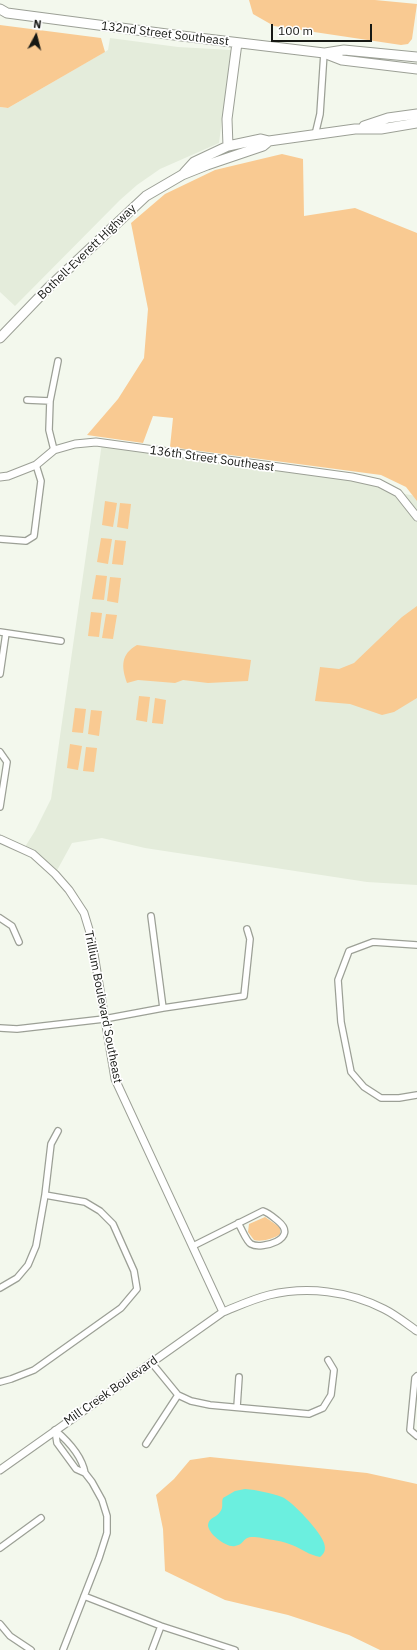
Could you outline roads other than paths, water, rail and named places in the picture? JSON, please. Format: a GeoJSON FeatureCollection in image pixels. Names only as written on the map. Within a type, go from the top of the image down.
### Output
{"type":"FeatureCollection","features":[{"type":"Feature","properties":{"kind":"main road","name":"132nd Street Southeast"},"geometry":{"type":"LineString","coordinates":[[2,12],[324,54],[342,60],[417,69]]}},
{"type":"Feature","properties":{"kind":"main road"},"geometry":{"type":"LineString","coordinates":[[207,165],[228,146],[227,119],[237,43]]}},
{"type":"Feature","properties":{"kind":"main road","name":"132nd Street Southeast"},"geometry":{"type":"LineString","coordinates":[[324,54],[344,50],[417,57]]}},
{"type":"Feature","properties":{"kind":"main road","name":"Bothell-Everett Highway"},"geometry":{"type":"LineString","coordinates":[[355,129],[388,118],[417,114]]}},
{"type":"Feature","properties":{"kind":"main road","name":"Bothell-Everett Highway"},"geometry":{"type":"LineString","coordinates":[[182,175],[194,162],[228,146],[261,139],[269,141],[355,129],[381,129],[417,123]]}},
{"type":"Feature","properties":{"kind":"main road","name":"Bothell-Everett Highway"},"geometry":{"type":"LineString","coordinates":[[0,338],[48,288],[142,199],[182,175],[263,146],[269,141]]}},
{"type":"Feature","properties":{"kind":"street"},"geometry":{"type":"LineString","coordinates":[[315,135],[320,111],[324,54]]}},
{"type":"Feature","properties":{"kind":"street"},"geometry":{"type":"LineString","coordinates":[[54,450],[49,430],[50,401],[58,361]]}},
{"type":"Feature","properties":{"kind":"street"},"geometry":{"type":"LineString","coordinates":[[27,400],[50,401]]}},
{"type":"Feature","properties":{"kind":"street","name":"136th Street Southeast"},"geometry":{"type":"LineString","coordinates":[[0,477],[8,476],[36,465],[54,450],[75,444],[96,442],[352,477],[379,483],[398,493],[417,517]]}},
{"type":"Feature","properties":{"kind":"street"},"geometry":{"type":"LineString","coordinates":[[0,539],[26,541],[34,536],[36,530],[41,481],[36,465]]}},
{"type":"Feature","properties":{"kind":"street"},"geometry":{"type":"LineString","coordinates":[[0,674],[3,633],[61,641]]}},
{"type":"Feature","properties":{"kind":"street"},"geometry":{"type":"LineString","coordinates":[[0,752],[7,762],[0,807]]}},
{"type":"Feature","properties":{"kind":"street","name":"Trillium Boulevard Southeast"},"geometry":{"type":"LineString","coordinates":[[0,839],[33,854],[55,874],[69,890],[84,913],[91,936],[115,1079],[223,1312]]}},
{"type":"Feature","properties":{"kind":"street"},"geometry":{"type":"LineString","coordinates":[[151,916],[164,1008]]}},
{"type":"Feature","properties":{"kind":"street"},"geometry":{"type":"LineString","coordinates":[[0,918],[12,926],[19,942]]}},
{"type":"Feature","properties":{"kind":"street"},"geometry":{"type":"LineString","coordinates":[[0,1028],[17,1029],[104,1019],[244,996],[250,939],[247,929]]}},
{"type":"Feature","properties":{"kind":"street"},"geometry":{"type":"LineString","coordinates":[[417,945],[373,942],[349,952],[338,980],[341,1022],[351,1072],[364,1087],[381,1098],[399,1098],[417,1095]]}},
{"type":"Feature","properties":{"kind":"street"},"geometry":{"type":"LineString","coordinates":[[0,1288],[17,1278],[28,1265],[36,1246],[45,1195],[51,1144],[58,1131]]}},
{"type":"Feature","properties":{"kind":"street"},"geometry":{"type":"LineString","coordinates":[[0,1382],[11,1380],[34,1370],[121,1308],[137,1289],[134,1271],[113,1224],[100,1211],[85,1202],[45,1195]]}},
{"type":"Feature","properties":{"kind":"street"},"geometry":{"type":"LineString","coordinates":[[193,1246],[263,1211],[269,1213],[283,1225],[285,1230],[284,1237],[280,1241],[254,1246],[250,1244],[238,1224]]}},
{"type":"Feature","properties":{"kind":"street","name":"Mill Creek Boulevard"},"geometry":{"type":"LineString","coordinates":[[0,1470],[54,1430],[223,1312],[252,1300],[282,1292],[323,1291],[358,1298],[385,1309],[417,1331]]}},
{"type":"Feature","properties":{"kind":"street"},"geometry":{"type":"LineString","coordinates":[[151,1362],[178,1395],[190,1401],[210,1405],[309,1414],[320,1410],[326,1405],[331,1395],[334,1370],[328,1360]]}},
{"type":"Feature","properties":{"kind":"street"},"geometry":{"type":"LineString","coordinates":[[417,1376],[415,1378],[410,1430],[417,1436]]}},
{"type":"Feature","properties":{"kind":"street"},"geometry":{"type":"LineString","coordinates":[[237,1407],[239,1377]]}},
{"type":"Feature","properties":{"kind":"street"},"geometry":{"type":"LineString","coordinates":[[146,1444],[178,1395]]}},
{"type":"Feature","properties":{"kind":"street"},"geometry":{"type":"LineString","coordinates":[[54,1430],[57,1443],[76,1469],[85,1473]]}},
{"type":"Feature","properties":{"kind":"street"},"geometry":{"type":"LineString","coordinates":[[54,1430],[65,1439],[83,1463],[85,1473],[102,1500],[107,1516],[106,1533],[63,1650]]}},
{"type":"Feature","properties":{"kind":"street"},"geometry":{"type":"LineString","coordinates":[[0,1548],[41,1518]]}},
{"type":"Feature","properties":{"kind":"street"},"geometry":{"type":"LineString","coordinates":[[84,1596],[161,1626],[236,1650]]}},
{"type":"Feature","properties":{"kind":"street"},"geometry":{"type":"LineString","coordinates":[[0,1624],[10,1636],[31,1650]]}},
{"type":"Feature","properties":{"kind":"street"},"geometry":{"type":"LineString","coordinates":[[152,1650],[161,1626]]}},
{"type":"Feature","properties":{"kind":"water"},"geometry":{"type":"Polygon","coordinates":[[[245,1489],[282,1497],[292,1504],[299,1510],[322,1538],[325,1547],[323,1554],[320,1557],[316,1556],[289,1544],[255,1537],[247,1538],[239,1545],[235,1546],[227,1545],[218,1540],[209,1529],[209,1522],[221,1510],[223,1498],[235,1491],[245,1489]]]}}]}
